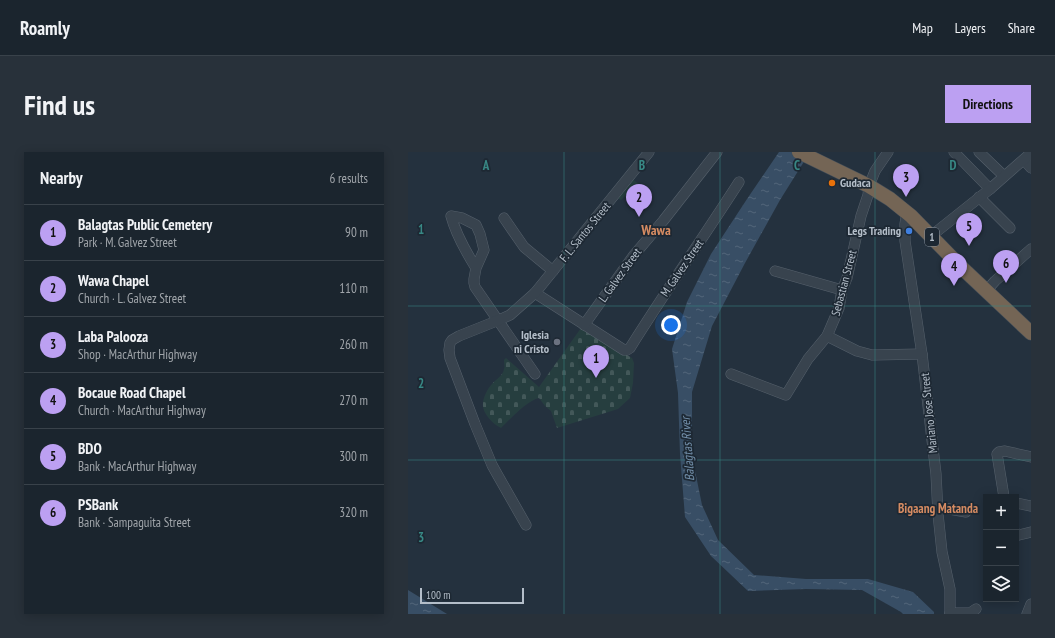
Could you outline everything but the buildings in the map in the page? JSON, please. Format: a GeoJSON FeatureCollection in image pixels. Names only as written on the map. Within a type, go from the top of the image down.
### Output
{"type":"FeatureCollection","features":[{"type":"Feature","properties":{"kind":"highway","name":"1"},"geometry":{"type":"LineString","coordinates":[[799,152],[869,186],[907,212],[1031,332]]}},
{"type":"Feature","properties":{"kind":"street","name":"F. L. Santos Street"},"geometry":{"type":"LineString","coordinates":[[526,525],[492,465],[450,358],[450,343],[459,336],[510,314],[535,293],[649,152]]}},
{"type":"Feature","properties":{"kind":"street","name":"L. Galvez Street"},"geometry":{"type":"LineString","coordinates":[[584,325],[634,255],[663,221],[717,152]]}},
{"type":"Feature","properties":{"kind":"street","name":"Sebastian Street"},"geometry":{"type":"LineString","coordinates":[[732,374],[786,395],[808,359],[827,336],[839,308],[842,290],[847,278],[869,186],[875,171],[888,152]]}},
{"type":"Feature","properties":{"kind":"street"},"geometry":{"type":"LineString","coordinates":[[954,152],[990,189]]}},
{"type":"Feature","properties":{"kind":"street"},"geometry":{"type":"LineString","coordinates":[[979,152],[1004,176]]}},
{"type":"Feature","properties":{"kind":"street"},"geometry":{"type":"LineString","coordinates":[[931,236],[990,189],[1028,155],[1031,168]]}},
{"type":"Feature","properties":{"kind":"street","name":"M. Galvez Street"},"geometry":{"type":"LineString","coordinates":[[584,325],[624,350],[630,348],[739,182]]}},
{"type":"Feature","properties":{"kind":"street"},"geometry":{"type":"LineString","coordinates":[[979,197],[1010,228]]}},
{"type":"Feature","properties":{"kind":"street","name":"Mariano Jose Street"},"geometry":{"type":"LineString","coordinates":[[907,212],[905,241],[922,354],[936,474],[942,552],[950,589],[950,613]]}},
{"type":"Feature","properties":{"kind":"street"},"geometry":{"type":"LineString","coordinates":[[476,268],[462,245],[453,226],[451,216],[462,218],[476,225],[484,250],[476,268],[474,278],[475,287],[535,374]]}},
{"type":"Feature","properties":{"kind":"street"},"geometry":{"type":"LineString","coordinates":[[504,218],[524,247],[553,271]]}},
{"type":"Feature","properties":{"kind":"street"},"geometry":{"type":"LineString","coordinates":[[986,290],[1031,250]]}},
{"type":"Feature","properties":{"kind":"street"},"geometry":{"type":"LineString","coordinates":[[775,271],[842,290]]}},
{"type":"Feature","properties":{"kind":"street"},"geometry":{"type":"LineString","coordinates":[[535,293],[584,325]]}},
{"type":"Feature","properties":{"kind":"street"},"geometry":{"type":"LineString","coordinates":[[827,336],[857,351],[872,355],[922,354]]}},
{"type":"Feature","properties":{"kind":"street"},"geometry":{"type":"LineString","coordinates":[[1004,494],[998,454],[999,452],[1005,451],[1031,457]]}},
{"type":"Feature","properties":{"kind":"street"},"geometry":{"type":"LineString","coordinates":[[1019,504],[1031,506]]}},
{"type":"Feature","properties":{"kind":"street"},"geometry":{"type":"LineString","coordinates":[[938,506],[966,512]]}},
{"type":"Feature","properties":{"kind":"street"},"geometry":{"type":"LineString","coordinates":[[1019,535],[1028,534],[1031,532]]}},
{"type":"Feature","properties":{"kind":"street"},"geometry":{"type":"LineString","coordinates":[[1027,614],[1031,604]]}},
{"type":"Feature","properties":{"kind":"street"},"geometry":{"type":"LineString","coordinates":[[950,613],[970,613],[976,609]]}},
{"type":"Feature","properties":{"kind":"green space"},"geometry":{"type":"Polygon","coordinates":[[[631,178],[648,191],[634,205],[633,202],[639,195],[634,192],[628,198],[625,196],[621,200],[616,197],[631,178]]]}},
{"type":"Feature","properties":{"kind":"green space"},"geometry":{"type":"Polygon","coordinates":[[[581,328],[632,358],[634,363],[633,383],[630,398],[618,409],[557,428],[551,411],[539,398],[524,406],[501,428],[495,424],[484,411],[483,401],[489,388],[501,376],[504,367],[504,360],[506,358],[539,387],[581,328]]]}},
{"type":"Feature","properties":{"kind":"water","name":"Balagtas River"},"geometry":{"type":"Polygon","coordinates":[[[779,152],[810,152],[780,200],[712,326],[692,392],[692,456],[702,505],[718,540],[754,575],[806,579],[868,579],[913,592],[934,612],[934,614],[903,614],[862,590],[806,589],[748,591],[711,556],[685,517],[680,454],[678,393],[672,349],[687,302],[711,254],[779,152]]]}},
{"type":"Feature","properties":{"kind":"water"},"geometry":{"type":"Polygon","coordinates":[[[408,590],[447,614],[408,614],[408,590]]]}},
{"type":"Feature","properties":{"kind":"place","name":"Gudaca"},"geometry":{"type":"Point","coordinates":[832,183]}},
{"type":"Feature","properties":{"kind":"place","name":"Laba Palooza"},"geometry":{"type":"Point","coordinates":[906,197]}},
{"type":"Feature","properties":{"kind":"place","name":"Wawa Chapel"},"geometry":{"type":"Point","coordinates":[639,217]}},
{"type":"Feature","properties":{"kind":"place","name":"Legs Trading"},"geometry":{"type":"Point","coordinates":[909,231]}},
{"type":"Feature","properties":{"kind":"place","name":"BDO"},"geometry":{"type":"Point","coordinates":[969,246]}},
{"type":"Feature","properties":{"kind":"place","name":"PSBank"},"geometry":{"type":"Point","coordinates":[1006,283]}},
{"type":"Feature","properties":{"kind":"place","name":"Bocaue Road Chapel"},"geometry":{"type":"Point","coordinates":[954,286]}},
{"type":"Feature","properties":{"kind":"place","name":"Iglesia ni Cristo"},"geometry":{"type":"Point","coordinates":[557,342]}},
{"type":"Feature","properties":{"kind":"place","name":"Balagtas Public Cemetery"},"geometry":{"type":"Point","coordinates":[596,378]}},
{"type":"Feature","properties":{"kind":"district","name":"Wawa"},"geometry":{"type":"Point","coordinates":[656,230]}},
{"type":"Feature","properties":{"kind":"district","name":"Bigaang Matanda"},"geometry":{"type":"Point","coordinates":[938,508]}}]}
